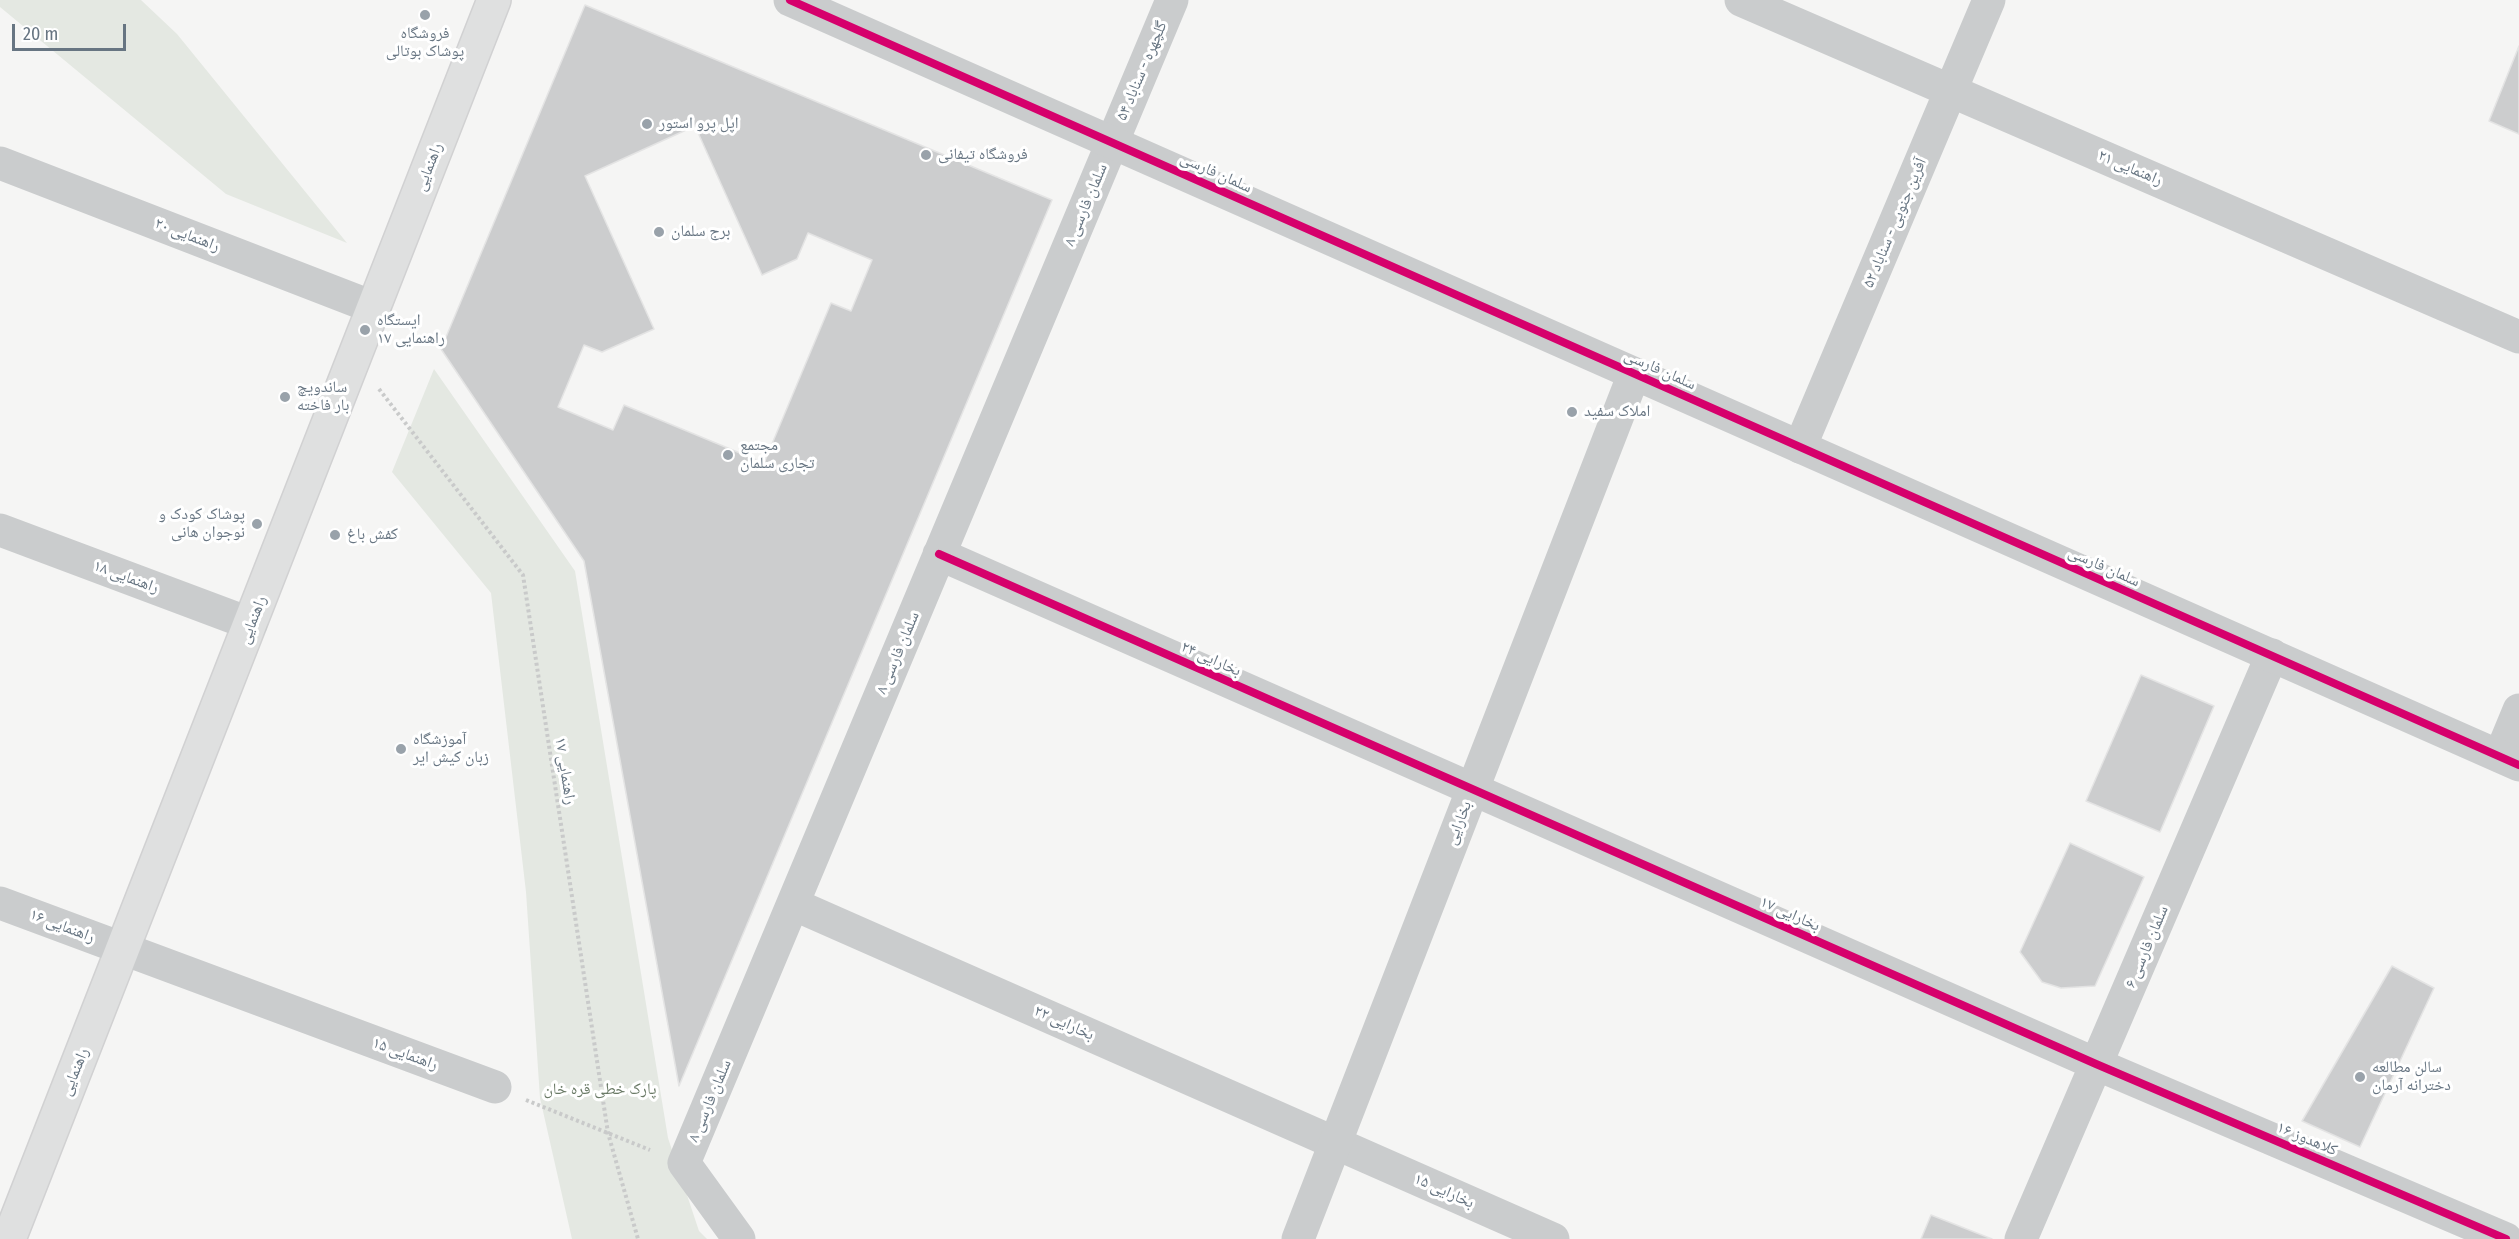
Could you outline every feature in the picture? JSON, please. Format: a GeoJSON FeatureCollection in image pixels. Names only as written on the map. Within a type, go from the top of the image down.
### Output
{"type":"FeatureCollection","features":[{"type":"Feature","properties":{"kind":"main road","name":"راهنمایی"},"geometry":{"type":"LineString","coordinates":[[9,1239],[494,0]]}},
{"type":"Feature","properties":{"kind":"street","name":"سلمان فارسی"},"geometry":{"type":"LineString","coordinates":[[790,0],[2509,761]]}},
{"type":"Feature","properties":{"kind":"street","name":"گلچهره - سناباد ۵۴"},"geometry":{"type":"LineString","coordinates":[[1112,142],[1172,0]]}},
{"type":"Feature","properties":{"kind":"street","name":"راهنمایی ۲۱"},"geometry":{"type":"LineString","coordinates":[[1741,0],[2519,337]]}},
{"type":"Feature","properties":{"kind":"street","name":"آفرین جنوبی - سناباد ۵۲"},"geometry":{"type":"LineString","coordinates":[[1800,447],[1989,0]]}},
{"type":"Feature","properties":{"kind":"street","name":"سلمان فارسی ۸"},"geometry":{"type":"LineString","coordinates":[[684,1163],[1112,142]]}},
{"type":"Feature","properties":{"kind":"street","name":"راهنمایی ۲۰"},"geometry":{"type":"LineString","coordinates":[[0,163],[375,308]]}},
{"type":"Feature","properties":{"kind":"street","name":"بخارایی"},"geometry":{"type":"LineString","coordinates":[[1298,1239],[1634,374]]}},
{"type":"Feature","properties":{"kind":"street","name":"راهنمایی ۱۸"},"geometry":{"type":"LineString","coordinates":[[0,530],[251,624]]}},
{"type":"Feature","properties":{"kind":"street","name":"بخارایی ۲۴"},"geometry":{"type":"LineString","coordinates":[[939,554],[1472,789]]}},
{"type":"Feature","properties":{"kind":"street","name":"سلمان فارسی ۶"},"geometry":{"type":"LineString","coordinates":[[2021,1239],[2272,655]]}},
{"type":"Feature","properties":{"kind":"street"},"geometry":{"type":"LineString","coordinates":[[2509,761],[2519,710]]}},
{"type":"Feature","properties":{"kind":"street","name":"بخارایی ۱۷"},"geometry":{"type":"LineString","coordinates":[[1472,789],[2096,1064]]}},
{"type":"Feature","properties":{"kind":"street","name":"راهنمایی ۱۶"},"geometry":{"type":"LineString","coordinates":[[0,903],[124,950]]}},
{"type":"Feature","properties":{"kind":"street","name":"بخارایی ۲۲"},"geometry":{"type":"LineString","coordinates":[[793,904],[1335,1143]]}},
{"type":"Feature","properties":{"kind":"street","name":"راهنمایی ۱۵"},"geometry":{"type":"LineString","coordinates":[[124,950],[495,1087]]}},
{"type":"Feature","properties":{"kind":"street","name":"کلاهدوز ۱۶"},"geometry":{"type":"LineString","coordinates":[[2096,1064],[2506,1239]]}},
{"type":"Feature","properties":{"kind":"street","name":"بخارایی ۱۵"},"geometry":{"type":"LineString","coordinates":[[1335,1143],[1553,1239]]}},
{"type":"Feature","properties":{"kind":"street"},"geometry":{"type":"LineString","coordinates":[[684,1163],[739,1239]]}},
{"type":"Feature","properties":{"kind":"path"},"geometry":{"type":"LineString","coordinates":[[495,1087],[684,1163]]}},
{"type":"Feature","properties":{"kind":"green space"},"geometry":{"type":"Polygon","coordinates":[[[0,0],[141,0],[177,34],[347,243],[226,194],[0,7],[0,0]]]}},
{"type":"Feature","properties":{"kind":"green space","name":"پارک خطی قره خان"},"geometry":{"type":"Polygon","coordinates":[[[434,369],[575,571],[668,1138],[699,1231],[707,1239],[572,1239],[540,1098],[526,892],[491,593],[392,472],[434,369]]]}},
{"type":"Feature","properties":{"kind":"building","name":"مجتمع تجاری سلمان"},"geometry":{"type":"Polygon","coordinates":[[[585,5],[1052,200],[679,1086],[584,561],[441,349],[585,5]]]}},
{"type":"Feature","properties":{"kind":"building"},"geometry":{"type":"Polygon","coordinates":[[[2519,46],[2519,134],[2489,121],[2519,46]]]}},
{"type":"Feature","properties":{"kind":"building"},"geometry":{"type":"Polygon","coordinates":[[[695,126],[762,275],[797,259],[808,233],[872,260],[851,311],[831,303],[764,463],[624,405],[613,430],[558,407],[584,345],[602,352],[654,329],[585,176],[695,126]]]}},
{"type":"Feature","properties":{"kind":"building"},"geometry":{"type":"Polygon","coordinates":[[[2141,675],[2214,706],[2160,832],[2086,801],[2141,675]]]}},
{"type":"Feature","properties":{"kind":"building"},"geometry":{"type":"Polygon","coordinates":[[[2070,843],[2144,877],[2095,986],[2061,988],[2042,982],[2020,952],[2070,843]]]}},
{"type":"Feature","properties":{"kind":"building","name":"سالن مطالعه دخترانه آرمان"},"geometry":{"type":"Polygon","coordinates":[[[2392,966],[2434,988],[2360,1147],[2302,1121],[2392,966]]]}},
{"type":"Feature","properties":{"kind":"building"},"geometry":{"type":"Polygon","coordinates":[[[1931,1215],[1992,1239],[1921,1239],[1931,1215]]]}},
{"type":"Feature","properties":{"kind":"cycle path"},"geometry":{"type":"LineString","coordinates":[[790,0],[2519,765]]}},
{"type":"Feature","properties":{"kind":"cycle path"},"geometry":{"type":"LineString","coordinates":[[939,554],[2096,1064],[2506,1239]]}},
{"type":"Feature","properties":{"kind":"place","name":"فروشگاه پوشاک بوتالی"},"geometry":{"type":"Point","coordinates":[425,15]}},
{"type":"Feature","properties":{"kind":"place","name":"اپل پرو استور"},"geometry":{"type":"Point","coordinates":[647,124]}},
{"type":"Feature","properties":{"kind":"place","name":"فروشگاه تیفانی"},"geometry":{"type":"Point","coordinates":[926,155]}},
{"type":"Feature","properties":{"kind":"place","name":"برج سلمان"},"geometry":{"type":"Point","coordinates":[659,232]}},
{"type":"Feature","properties":{"kind":"place","name":"ایستگاه راهنمایی ۱۷"},"geometry":{"type":"Point","coordinates":[365,330]}},
{"type":"Feature","properties":{"kind":"place","name":"ساندویچ بار فاخته"},"geometry":{"type":"Point","coordinates":[285,397]}},
{"type":"Feature","properties":{"kind":"place","name":"املاک سفید"},"geometry":{"type":"Point","coordinates":[1572,412]}},
{"type":"Feature","properties":{"kind":"place","name":"مجتمع تجاری سلمان"},"geometry":{"type":"Point","coordinates":[728,455]}},
{"type":"Feature","properties":{"kind":"place","name":"پوشاک کودک و نوجوان هانی"},"geometry":{"type":"Point","coordinates":[257,524]}},
{"type":"Feature","properties":{"kind":"place","name":"کفش باغ"},"geometry":{"type":"Point","coordinates":[335,535]}},
{"type":"Feature","properties":{"kind":"place","name":"آموزشگاه زبان کیش ایر"},"geometry":{"type":"Point","coordinates":[401,749]}},
{"type":"Feature","properties":{"kind":"place","name":"سالن مطالعه دخترانه آرمان"},"geometry":{"type":"Point","coordinates":[2360,1077]}}]}
